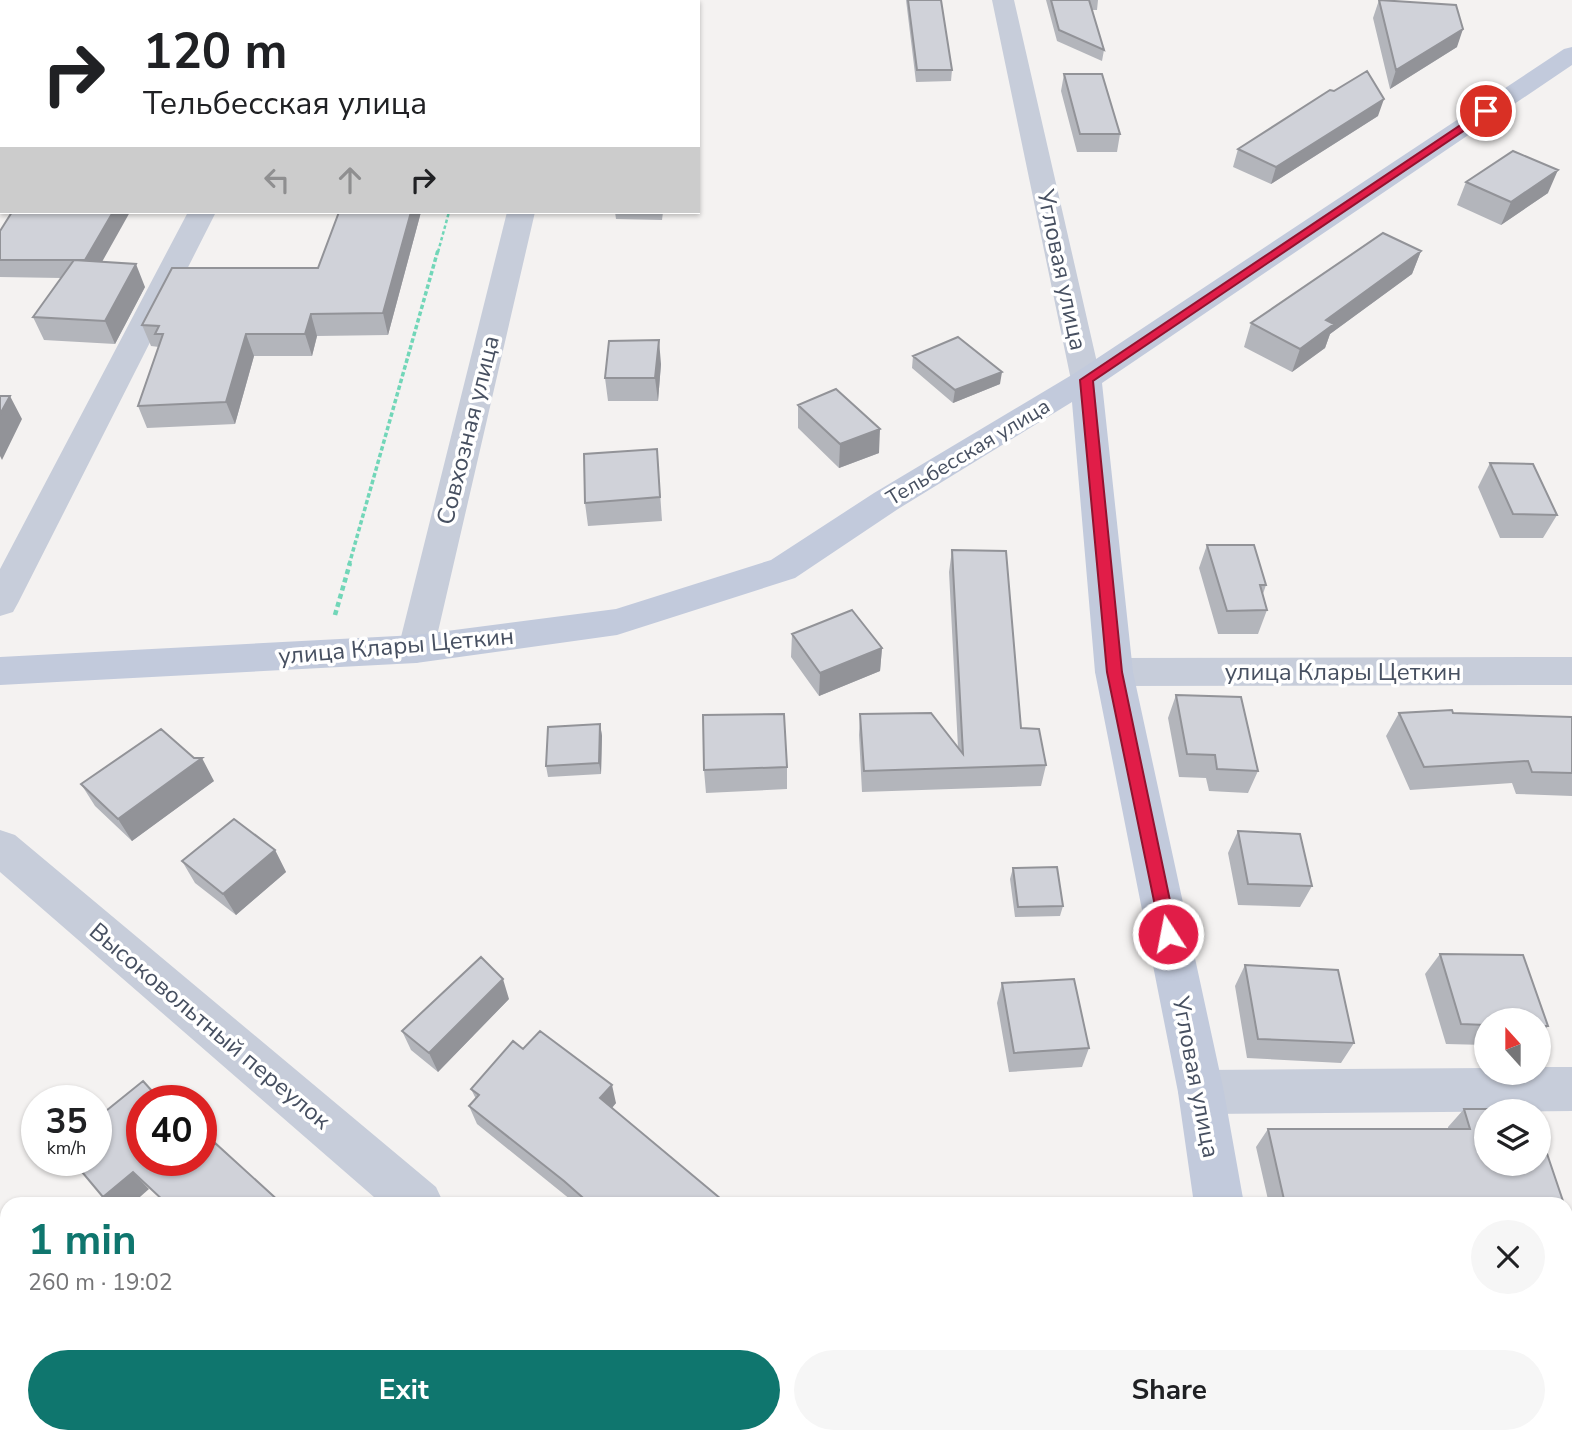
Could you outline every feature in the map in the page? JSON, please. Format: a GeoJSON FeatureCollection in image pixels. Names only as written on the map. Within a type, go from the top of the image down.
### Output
{"type":"FeatureCollection","features":[{"type":"Feature","properties":{"kind":"street","name":"Угловая улица"},"geometry":{"type":"LineString","coordinates":[[1003,0],[1086,380],[1114,672],[1201,1092],[1218,1197]]}},
{"type":"Feature","properties":{"kind":"street","name":"Тельбесская улица"},"geometry":{"type":"LineString","coordinates":[[783,569],[886,501],[1086,380],[1572,54]]}},
{"type":"Feature","properties":{"kind":"street"},"geometry":{"type":"LineString","coordinates":[[0,603],[201,214]]}},
{"type":"Feature","properties":{"kind":"street","name":"Совхозная улица"},"geometry":{"type":"LineString","coordinates":[[416,649],[521,214]]}},
{"type":"Feature","properties":{"kind":"street","name":"улица Клары Цеткин"},"geometry":{"type":"LineString","coordinates":[[0,671],[416,649],[617,622],[783,569]]}},
{"type":"Feature","properties":{"kind":"street","name":"улица Клары Цеткин"},"geometry":{"type":"LineString","coordinates":[[1114,672],[1572,671]]}},
{"type":"Feature","properties":{"kind":"street","name":"Высоковольтный переулок"},"geometry":{"type":"LineString","coordinates":[[0,847],[411,1197]]}},
{"type":"Feature","properties":{"kind":"street"},"geometry":{"type":"LineString","coordinates":[[1201,1092],[1572,1089]]}},
{"type":"Feature","properties":{"kind":"path"},"geometry":{"type":"LineString","coordinates":[[324,654],[448,214]]}},
{"type":"Feature","properties":{"kind":"building"},"geometry":{"type":"Polygon","coordinates":[[[908,0],[941,0],[952,70],[917,70],[908,0]]]}},
{"type":"Feature","properties":{"kind":"building"},"geometry":{"type":"Polygon","coordinates":[[[1051,0],[1089,0],[1104,50],[1059,30],[1051,0]]]}},
{"type":"Feature","properties":{"kind":"building"},"geometry":{"type":"Polygon","coordinates":[[[1379,0],[1456,5],[1463,29],[1396,70],[1379,0]]]}},
{"type":"Feature","properties":{"kind":"building"},"geometry":{"type":"Polygon","coordinates":[[[1367,71],[1384,99],[1276,167],[1238,149],[1330,90],[1334,91],[1367,71]]]}},
{"type":"Feature","properties":{"kind":"building"},"geometry":{"type":"Polygon","coordinates":[[[1064,74],[1102,74],[1120,134],[1080,134],[1064,74]]]}},
{"type":"Feature","properties":{"kind":"building"},"geometry":{"type":"Polygon","coordinates":[[[1513,151],[1558,170],[1511,202],[1466,182],[1513,151]]]}},
{"type":"Feature","properties":{"kind":"building"},"geometry":{"type":"Polygon","coordinates":[[[11,214],[112,214],[85,260],[0,260],[0,231],[11,214]]]}},
{"type":"Feature","properties":{"kind":"building"},"geometry":{"type":"Polygon","coordinates":[[[338,214],[410,214],[383,313],[311,314],[305,334],[246,334],[226,402],[138,406],[163,334],[155,334],[159,326],[142,325],[172,268],[318,268],[338,214]]]}},
{"type":"Feature","properties":{"kind":"building"},"geometry":{"type":"Polygon","coordinates":[[[1383,233],[1421,251],[1326,320],[1334,324],[1300,349],[1251,323],[1383,233]]]}},
{"type":"Feature","properties":{"kind":"building"},"geometry":{"type":"Polygon","coordinates":[[[74,260],[136,264],[105,321],[33,317],[74,260]]]}},
{"type":"Feature","properties":{"kind":"building"},"geometry":{"type":"Polygon","coordinates":[[[958,337],[1002,372],[955,390],[913,356],[958,337]]]}},
{"type":"Feature","properties":{"kind":"building"},"geometry":{"type":"Polygon","coordinates":[[[659,340],[655,378],[605,378],[609,341],[659,340]]]}},
{"type":"Feature","properties":{"kind":"building"},"geometry":{"type":"Polygon","coordinates":[[[836,389],[880,429],[840,444],[798,405],[836,389]]]}},
{"type":"Feature","properties":{"kind":"building"},"geometry":{"type":"Polygon","coordinates":[[[0,396],[10,396],[0,414],[0,396]]]}},
{"type":"Feature","properties":{"kind":"building"},"geometry":{"type":"Polygon","coordinates":[[[657,449],[660,497],[585,503],[584,454],[657,449]]]}},
{"type":"Feature","properties":{"kind":"building"},"geometry":{"type":"Polygon","coordinates":[[[1490,463],[1533,464],[1557,515],[1513,514],[1490,463]]]}},
{"type":"Feature","properties":{"kind":"building"},"geometry":{"type":"Polygon","coordinates":[[[1207,545],[1254,545],[1266,585],[1260,585],[1267,610],[1227,611],[1207,545]]]}},
{"type":"Feature","properties":{"kind":"building"},"geometry":{"type":"Polygon","coordinates":[[[952,550],[1006,551],[1021,728],[1039,729],[1046,765],[864,771],[860,714],[931,713],[963,754],[952,550]]]}},
{"type":"Feature","properties":{"kind":"building"},"geometry":{"type":"Polygon","coordinates":[[[852,610],[882,648],[820,673],[792,634],[852,610]]]}},
{"type":"Feature","properties":{"kind":"building"},"geometry":{"type":"Polygon","coordinates":[[[1176,695],[1241,697],[1258,771],[1217,769],[1215,755],[1187,754],[1176,695]]]}},
{"type":"Feature","properties":{"kind":"building"},"geometry":{"type":"Polygon","coordinates":[[[1452,710],[1453,713],[1572,717],[1572,773],[1532,772],[1528,761],[1424,767],[1399,713],[1452,710]]]}},
{"type":"Feature","properties":{"kind":"building"},"geometry":{"type":"Polygon","coordinates":[[[784,714],[787,767],[704,770],[703,715],[784,714]]]}},
{"type":"Feature","properties":{"kind":"building"},"geometry":{"type":"Polygon","coordinates":[[[600,724],[599,763],[546,766],[548,727],[600,724]]]}},
{"type":"Feature","properties":{"kind":"building"},"geometry":{"type":"Polygon","coordinates":[[[161,729],[194,758],[202,758],[118,819],[81,784],[161,729]]]}},
{"type":"Feature","properties":{"kind":"building"},"geometry":{"type":"Polygon","coordinates":[[[234,819],[275,850],[223,894],[182,861],[234,819]]]}},
{"type":"Feature","properties":{"kind":"building"},"geometry":{"type":"Polygon","coordinates":[[[1238,831],[1300,834],[1312,886],[1248,884],[1238,831]]]}},
{"type":"Feature","properties":{"kind":"building"},"geometry":{"type":"Polygon","coordinates":[[[1057,867],[1063,906],[1018,907],[1013,868],[1057,867]]]}},
{"type":"Feature","properties":{"kind":"building"},"geometry":{"type":"Polygon","coordinates":[[[1440,954],[1523,955],[1542,1008],[1474,1008],[1474,1025],[1461,1024],[1440,954]]]}},
{"type":"Feature","properties":{"kind":"building"},"geometry":{"type":"Polygon","coordinates":[[[481,957],[503,979],[429,1053],[402,1031],[481,957]]]}},
{"type":"Feature","properties":{"kind":"building"},"geometry":{"type":"Polygon","coordinates":[[[1245,965],[1338,970],[1354,1043],[1258,1039],[1245,965]]]}},
{"type":"Feature","properties":{"kind":"building"},"geometry":{"type":"Polygon","coordinates":[[[1074,979],[1089,1048],[1014,1053],[1002,983],[1074,979]]]}},
{"type":"Feature","properties":{"kind":"building"},"geometry":{"type":"Polygon","coordinates":[[[540,1031],[612,1085],[600,1098],[719,1197],[582,1197],[469,1106],[479,1095],[471,1089],[513,1041],[523,1049],[540,1031]]]}},
{"type":"Feature","properties":{"kind":"building"},"geometry":{"type":"Polygon","coordinates":[[[126,1095],[126,1176],[128,1176],[103,1197],[85,1176],[112,1176],[112,1106],[126,1095]]]}},
{"type":"Feature","properties":{"kind":"building"},"geometry":{"type":"Polygon","coordinates":[[[1464,1109],[1474,1109],[1474,1176],[1551,1176],[1551,1165],[1562,1197],[1283,1197],[1268,1129],[1470,1129],[1464,1109]]]}},
{"type":"Feature","properties":{"kind":"building"},"geometry":{"type":"Polygon","coordinates":[[[217,1145],[274,1197],[160,1197],[137,1176],[217,1176],[217,1145]]]}},
{"type":"Feature","properties":{"kind":"route"},"geometry":{"type":"LineString","coordinates":[[1168,934],[1114,672],[1086,380],[1486,111]]}}]}
